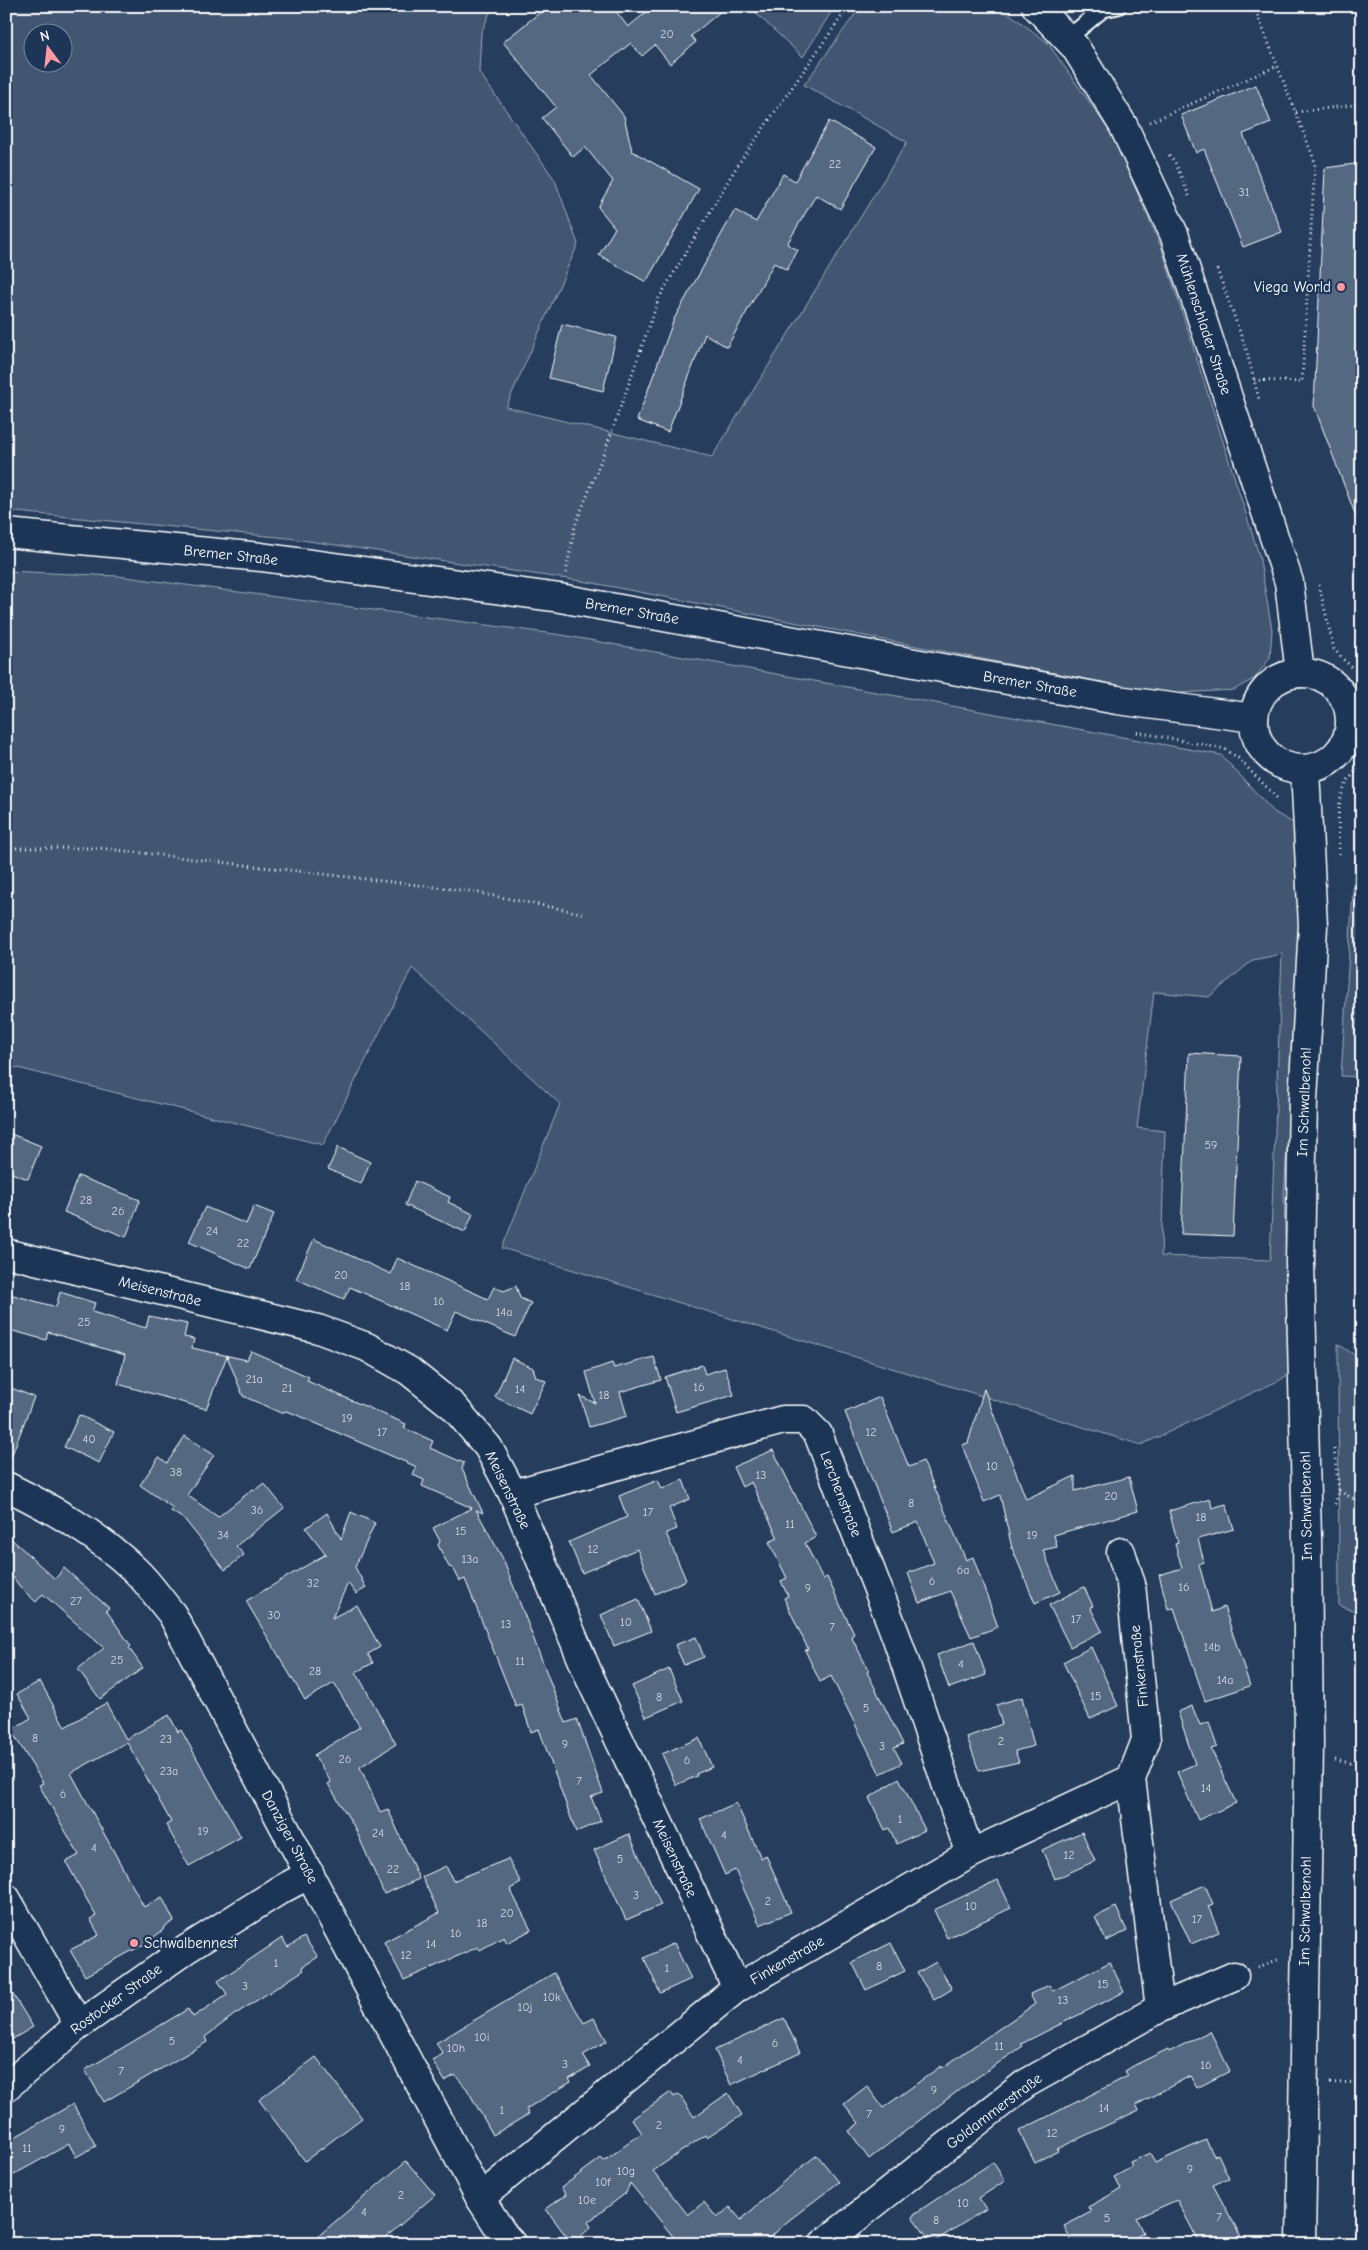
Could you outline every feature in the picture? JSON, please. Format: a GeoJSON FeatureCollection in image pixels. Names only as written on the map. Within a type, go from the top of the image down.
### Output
{"type":"FeatureCollection","features":[{"type":"Feature","properties":{"kind":"street","name":"Mühlenschlader Straße"},"geometry":{"type":"LineString","coordinates":[[1036,6],[1068,38],[1123,124],[1174,234],[1289,582],[1300,673]]}},
{"type":"Feature","properties":{"kind":"street","name":"Bremer Straße"},"geometry":{"type":"LineString","coordinates":[[6,533],[261,557],[560,598],[1117,700],[1254,718]]}},
{"type":"Feature","properties":{"kind":"street"},"geometry":{"type":"LineString","coordinates":[[1300,673],[1320,676],[1333,684],[1343,695],[1356,724],[1341,751],[1325,764],[1305,770],[1288,768],[1274,760],[1262,749],[1255,734],[1254,718],[1257,703],[1265,690],[1276,680],[1300,673]]}},
{"type":"Feature","properties":{"kind":"street","name":"Im Schwalbenohl"},"geometry":{"type":"LineString","coordinates":[[1301,2244],[1304,1950],[1309,1735],[1307,1536],[1300,1262],[1303,1100],[1313,926],[1305,770]]}},
{"type":"Feature","properties":{"kind":"street","name":"Meisenstraße"},"geometry":{"type":"LineString","coordinates":[[6,1253],[318,1329],[367,1347],[409,1371],[453,1406],[488,1447],[514,1494],[590,1678],[737,1988]]}},
{"type":"Feature","properties":{"kind":"street","name":"Lerchenstraße"},"geometry":{"type":"LineString","coordinates":[[514,1494],[783,1420],[804,1420],[818,1434],[885,1608],[970,1854]]}},
{"type":"Feature","properties":{"kind":"street","name":"Danziger Straße"},"geometry":{"type":"LineString","coordinates":[[6,1486],[53,1509],[100,1541],[136,1571],[172,1614],[502,2241]]}},
{"type":"Feature","properties":{"kind":"street","name":"Finkenstraße"},"geometry":{"type":"LineString","coordinates":[[1121,1552],[1131,1584],[1146,1740],[1131,1779],[1160,2008]]}},
{"type":"Feature","properties":{"kind":"street","name":"Finkenstraße"},"geometry":{"type":"LineString","coordinates":[[480,2198],[737,1988],[970,1854],[1131,1779]]}},
{"type":"Feature","properties":{"kind":"street","name":"Rostocker Straße"},"geometry":{"type":"LineString","coordinates":[[6,2087],[78,2025],[185,1950],[280,1890],[310,1874]]}},
{"type":"Feature","properties":{"kind":"street"},"geometry":{"type":"LineString","coordinates":[[6,1898],[78,2025]]}},
{"type":"Feature","properties":{"kind":"street","name":"Goldammerstraße"},"geometry":{"type":"LineString","coordinates":[[823,2244],[1025,2084],[1160,2008],[1234,1976]]}},
{"type":"Feature","properties":{"kind":"lane"},"geometry":{"type":"LineString","coordinates":[[1068,38],[1103,7],[1118,6]]}},
{"type":"Feature","properties":{"kind":"path"},"geometry":{"type":"LineString","coordinates":[[560,598],[576,526],[606,448],[659,298],[737,166],[849,6]]}},
{"type":"Feature","properties":{"kind":"path"},"geometry":{"type":"LineString","coordinates":[[1254,6],[1316,162],[1302,382],[1254,380]]}},
{"type":"Feature","properties":{"kind":"path"},"geometry":{"type":"LineString","coordinates":[[1145,124],[1277,66]]}},
{"type":"Feature","properties":{"kind":"path"},"geometry":{"type":"LineString","coordinates":[[1296,112],[1362,104]]}},
{"type":"Feature","properties":{"kind":"path"},"geometry":{"type":"LineString","coordinates":[[1135,732],[1226,749],[1238,758],[1288,809],[1338,806]]}},
{"type":"Feature","properties":{"kind":"path"},"geometry":{"type":"LineString","coordinates":[[1348,780],[1362,765]]}},
{"type":"Feature","properties":{"kind":"path"},"geometry":{"type":"LineString","coordinates":[[6,848],[98,848],[469,891],[586,914]]}},
{"type":"Feature","properties":{"kind":"path"},"geometry":{"type":"LineString","coordinates":[[1339,1491],[1362,1503]]}},
{"type":"Feature","properties":{"kind":"path"},"geometry":{"type":"LineString","coordinates":[[1330,1759],[1362,1765]]}},
{"type":"Feature","properties":{"kind":"path"},"geometry":{"type":"LineString","coordinates":[[1234,1976],[1304,1950]]}},
{"type":"Feature","properties":{"kind":"path"},"geometry":{"type":"LineString","coordinates":[[1325,2083],[1362,2082]]}},
{"type":"Feature","properties":{"kind":"shaded area"},"geometry":{"type":"Polygon","coordinates":[[[6,6],[493,6],[481,33],[479,72],[555,180],[578,244],[506,407],[712,457],[907,142],[804,85],[861,6],[999,6],[1047,42],[1111,133],[1161,246],[1259,555],[1272,630],[1270,658],[1255,678],[1234,690],[1162,694],[588,582],[288,538],[6,511],[6,6]]]}},
{"type":"Feature","properties":{"kind":"shaded area"},"geometry":{"type":"Polygon","coordinates":[[[748,6],[835,6],[803,57],[748,6]]]}},
{"type":"Feature","properties":{"kind":"shaded area"},"geometry":{"type":"Polygon","coordinates":[[[6,571],[118,576],[562,635],[1221,755],[1274,812],[1295,824],[1300,920],[1284,1196],[1289,1374],[1280,1380],[1141,1445],[502,1248],[560,1104],[412,968],[323,1145],[6,1065],[6,571]],[[1282,954],[1253,960],[1209,997],[1154,992],[1137,1128],[1165,1131],[1161,1256],[1270,1260],[1282,954]]]}},
{"type":"Feature","properties":{"kind":"shaded area"},"geometry":{"type":"Polygon","coordinates":[[[1362,806],[1362,1077],[1341,1076],[1358,814],[1362,806]]]}},
{"type":"Feature","properties":{"kind":"shaded area"},"geometry":{"type":"Polygon","coordinates":[[[1338,1344],[1362,1360],[1362,1613],[1339,1606],[1338,1344]]]}},
{"type":"Feature","properties":{"kind":"building"},"geometry":{"type":"Polygon","coordinates":[[[548,6],[612,6],[628,27],[654,6],[727,6],[691,36],[696,42],[670,64],[655,45],[642,56],[631,43],[591,75],[624,116],[632,151],[699,189],[646,282],[599,255],[615,228],[598,207],[613,181],[585,147],[573,157],[542,118],[556,107],[503,42],[548,6]]]}},
{"type":"Feature","properties":{"kind":"building"},"geometry":{"type":"Polygon","coordinates":[[[1256,85],[1271,123],[1243,134],[1282,232],[1243,247],[1204,149],[1196,153],[1181,115],[1256,85]]]}},
{"type":"Feature","properties":{"kind":"building"},"geometry":{"type":"Polygon","coordinates":[[[829,121],[876,147],[840,209],[816,195],[787,244],[798,250],[787,270],[774,263],[727,347],[705,334],[668,432],[637,420],[674,319],[735,210],[756,222],[783,174],[795,181],[829,121]]]}},
{"type":"Feature","properties":{"kind":"building","name":"Viega World"},"geometry":{"type":"Polygon","coordinates":[[[1362,163],[1362,526],[1360,527],[1314,406],[1325,168],[1362,163]]]}},
{"type":"Feature","properties":{"kind":"building"},"geometry":{"type":"Polygon","coordinates":[[[562,324],[616,337],[603,391],[549,378],[562,324]]]}},
{"type":"Feature","properties":{"kind":"building"},"geometry":{"type":"Polygon","coordinates":[[[1189,1053],[1241,1056],[1233,1236],[1181,1234],[1189,1053]]]}},
{"type":"Feature","properties":{"kind":"building"},"geometry":{"type":"Polygon","coordinates":[[[6,1132],[41,1146],[28,1179],[6,1171],[6,1132]]]}},
{"type":"Feature","properties":{"kind":"building"},"geometry":{"type":"Polygon","coordinates":[[[338,1147],[370,1162],[361,1184],[328,1169],[338,1147]]]}},
{"type":"Feature","properties":{"kind":"building"},"geometry":{"type":"Polygon","coordinates":[[[78,1176],[140,1200],[126,1237],[64,1212],[78,1176]]]}},
{"type":"Feature","properties":{"kind":"building"},"geometry":{"type":"Polygon","coordinates":[[[415,1181],[450,1197],[448,1202],[473,1214],[465,1232],[405,1205],[415,1181]]]}},
{"type":"Feature","properties":{"kind":"building"},"geometry":{"type":"Polygon","coordinates":[[[254,1206],[274,1214],[250,1269],[189,1242],[205,1207],[246,1224],[254,1206]]]}},
{"type":"Feature","properties":{"kind":"building"},"geometry":{"type":"Polygon","coordinates":[[[314,1239],[391,1274],[397,1258],[488,1299],[494,1287],[504,1291],[516,1286],[520,1298],[531,1303],[515,1337],[456,1311],[447,1330],[350,1287],[344,1299],[296,1279],[314,1239]]]}},
{"type":"Feature","properties":{"kind":"building"},"geometry":{"type":"Polygon","coordinates":[[[60,1292],[95,1303],[92,1312],[146,1328],[149,1316],[187,1324],[184,1337],[194,1339],[192,1348],[247,1360],[251,1351],[309,1377],[307,1381],[406,1424],[404,1428],[433,1441],[430,1448],[464,1463],[462,1469],[483,1513],[476,1510],[503,1559],[566,1723],[577,1719],[603,1793],[591,1797],[601,1821],[576,1832],[539,1729],[531,1732],[522,1705],[516,1707],[465,1579],[460,1581],[453,1568],[449,1567],[438,1545],[440,1541],[433,1528],[472,1508],[422,1486],[424,1480],[413,1475],[417,1467],[292,1413],[286,1411],[281,1413],[243,1396],[227,1356],[206,1409],[118,1384],[125,1355],[48,1332],[46,1340],[6,1329],[6,1293],[56,1307],[60,1292]]]}},
{"type":"Feature","properties":{"kind":"building"},"geometry":{"type":"Polygon","coordinates":[[[654,1357],[661,1380],[620,1392],[627,1416],[589,1427],[580,1396],[595,1403],[586,1372],[612,1363],[614,1368],[654,1357]]]}},
{"type":"Feature","properties":{"kind":"building"},"geometry":{"type":"Polygon","coordinates":[[[512,1358],[533,1368],[536,1377],[546,1381],[530,1414],[495,1397],[512,1358]]]}},
{"type":"Feature","properties":{"kind":"building"},"geometry":{"type":"Polygon","coordinates":[[[702,1365],[705,1374],[725,1368],[734,1395],[676,1412],[665,1377],[702,1365]]]}},
{"type":"Feature","properties":{"kind":"building"},"geometry":{"type":"Polygon","coordinates":[[[6,1386],[34,1397],[8,1465],[6,1464],[6,1386]]]}},
{"type":"Feature","properties":{"kind":"building"},"geometry":{"type":"Polygon","coordinates":[[[984,1389],[1026,1499],[1075,1476],[1075,1491],[1129,1477],[1138,1511],[1054,1535],[1057,1547],[1043,1550],[1060,1592],[1035,1603],[1012,1548],[1000,1495],[984,1502],[962,1445],[968,1443],[984,1389]]]}},
{"type":"Feature","properties":{"kind":"building"},"geometry":{"type":"Polygon","coordinates":[[[880,1397],[909,1467],[923,1461],[966,1560],[973,1557],[998,1627],[971,1637],[950,1591],[919,1603],[908,1573],[934,1563],[918,1522],[893,1532],[845,1412],[880,1397]]]}},
{"type":"Feature","properties":{"kind":"building"},"geometry":{"type":"Polygon","coordinates":[[[79,1415],[114,1432],[99,1463],[64,1447],[79,1415]]]}},
{"type":"Feature","properties":{"kind":"building"},"geometry":{"type":"Polygon","coordinates":[[[185,1436],[214,1455],[187,1495],[218,1517],[253,1489],[255,1490],[264,1483],[284,1508],[236,1546],[244,1555],[225,1570],[185,1520],[171,1511],[173,1508],[140,1485],[159,1457],[167,1463],[185,1436]]]}},
{"type":"Feature","properties":{"kind":"building"},"geometry":{"type":"Polygon","coordinates":[[[773,1450],[816,1537],[805,1543],[823,1579],[827,1577],[854,1634],[851,1636],[869,1671],[867,1672],[903,1744],[894,1748],[902,1763],[880,1774],[831,1676],[820,1682],[805,1650],[808,1649],[784,1598],[788,1596],[781,1581],[787,1578],[769,1542],[778,1538],[751,1482],[742,1487],[733,1467],[773,1450]]]}},
{"type":"Feature","properties":{"kind":"building"},"geometry":{"type":"Polygon","coordinates":[[[658,1480],[662,1489],[683,1480],[690,1499],[669,1508],[677,1529],[666,1533],[686,1580],[655,1594],[637,1549],[582,1573],[569,1542],[627,1517],[619,1496],[658,1480]]]}},
{"type":"Feature","properties":{"kind":"building"},"geometry":{"type":"Polygon","coordinates":[[[1210,1499],[1212,1508],[1226,1504],[1234,1529],[1198,1539],[1204,1562],[1199,1564],[1212,1612],[1224,1607],[1250,1686],[1205,1701],[1174,1608],[1168,1609],[1159,1575],[1182,1568],[1175,1544],[1178,1543],[1169,1511],[1210,1499]]]}},
{"type":"Feature","properties":{"kind":"building"},"geometry":{"type":"Polygon","coordinates":[[[351,1512],[375,1523],[355,1567],[366,1588],[356,1594],[348,1583],[332,1618],[357,1605],[380,1647],[368,1654],[373,1663],[356,1672],[396,1744],[360,1767],[380,1812],[388,1809],[419,1879],[384,1894],[355,1828],[328,1784],[331,1782],[314,1755],[360,1727],[334,1683],[305,1700],[246,1601],[326,1554],[306,1528],[327,1513],[341,1539],[351,1512]]]}},
{"type":"Feature","properties":{"kind":"building"},"geometry":{"type":"Polygon","coordinates":[[[6,1534],[55,1579],[64,1568],[109,1608],[106,1610],[131,1646],[129,1648],[143,1668],[100,1699],[78,1669],[104,1648],[43,1594],[36,1602],[21,1588],[6,1568],[6,1534]]]}},
{"type":"Feature","properties":{"kind":"building"},"geometry":{"type":"Polygon","coordinates":[[[1084,1587],[1093,1606],[1090,1607],[1102,1631],[1070,1647],[1049,1605],[1084,1587]]]}},
{"type":"Feature","properties":{"kind":"building"},"geometry":{"type":"Polygon","coordinates":[[[638,1599],[651,1631],[614,1646],[601,1615],[638,1599]]]}},
{"type":"Feature","properties":{"kind":"building"},"geometry":{"type":"Polygon","coordinates":[[[696,1637],[704,1657],[684,1665],[675,1645],[696,1637]]]}},
{"type":"Feature","properties":{"kind":"building"},"geometry":{"type":"Polygon","coordinates":[[[974,1641],[986,1675],[949,1688],[937,1655],[974,1641]]]}},
{"type":"Feature","properties":{"kind":"building"},"geometry":{"type":"Polygon","coordinates":[[[1091,1647],[1118,1706],[1090,1719],[1063,1662],[1091,1647]]]}},
{"type":"Feature","properties":{"kind":"building"},"geometry":{"type":"Polygon","coordinates":[[[669,1669],[683,1701],[646,1717],[632,1686],[669,1669]]]}},
{"type":"Feature","properties":{"kind":"building"},"geometry":{"type":"Polygon","coordinates":[[[40,1681],[65,1727],[106,1703],[126,1739],[169,1715],[178,1732],[181,1730],[241,1837],[189,1866],[166,1825],[171,1822],[127,1742],[71,1773],[144,1907],[162,1897],[174,1921],[164,1927],[154,1937],[151,1936],[150,1941],[85,1976],[70,1950],[99,1935],[90,1919],[96,1916],[66,1862],[79,1855],[39,1785],[43,1783],[11,1730],[31,1718],[17,1694],[40,1681]]]}},
{"type":"Feature","properties":{"kind":"building"},"geometry":{"type":"Polygon","coordinates":[[[1022,1697],[1034,1746],[1015,1751],[1019,1762],[979,1771],[967,1737],[1002,1724],[996,1705],[1022,1697]]]}},
{"type":"Feature","properties":{"kind":"building"},"geometry":{"type":"Polygon","coordinates":[[[1192,1706],[1200,1725],[1209,1722],[1217,1747],[1211,1749],[1236,1803],[1198,1820],[1177,1772],[1195,1764],[1178,1712],[1192,1706]]]}},
{"type":"Feature","properties":{"kind":"building"},"geometry":{"type":"Polygon","coordinates":[[[699,1738],[712,1767],[676,1785],[662,1754],[699,1738]]]}},
{"type":"Feature","properties":{"kind":"building"},"geometry":{"type":"Polygon","coordinates":[[[899,1778],[925,1830],[897,1844],[889,1828],[885,1830],[869,1798],[899,1778]]]}},
{"type":"Feature","properties":{"kind":"building"},"geometry":{"type":"Polygon","coordinates":[[[736,1803],[761,1858],[766,1855],[791,1912],[760,1925],[735,1870],[725,1875],[700,1819],[736,1803]]]}},
{"type":"Feature","properties":{"kind":"building"},"geometry":{"type":"Polygon","coordinates":[[[1082,1832],[1095,1861],[1055,1879],[1042,1850],[1082,1832]]]}},
{"type":"Feature","properties":{"kind":"building"},"geometry":{"type":"Polygon","coordinates":[[[629,1834],[661,1905],[626,1920],[594,1850],[629,1834]]]}},
{"type":"Feature","properties":{"kind":"building"},"geometry":{"type":"Polygon","coordinates":[[[508,1859],[521,1883],[510,1889],[531,1930],[507,1943],[504,1937],[480,1950],[478,1947],[404,1980],[384,1942],[439,1913],[422,1877],[446,1866],[453,1881],[508,1859]]]}},
{"type":"Feature","properties":{"kind":"building"},"geometry":{"type":"Polygon","coordinates":[[[998,1880],[1011,1908],[947,1938],[934,1910],[998,1880]]]}},
{"type":"Feature","properties":{"kind":"building"},"geometry":{"type":"Polygon","coordinates":[[[1205,1885],[1213,1904],[1208,1906],[1219,1932],[1191,1944],[1171,1900],[1205,1885]]]}},
{"type":"Feature","properties":{"kind":"building"},"geometry":{"type":"Polygon","coordinates":[[[1116,1907],[1127,1931],[1106,1941],[1095,1917],[1116,1907]]]}},
{"type":"Feature","properties":{"kind":"building"},"geometry":{"type":"Polygon","coordinates":[[[304,1937],[318,1957],[302,1967],[304,1970],[234,2015],[205,2037],[207,2042],[104,2102],[85,2070],[188,2009],[193,2017],[227,1994],[218,1981],[282,1938],[288,1947],[304,1937]]]}},
{"type":"Feature","properties":{"kind":"building"},"geometry":{"type":"Polygon","coordinates":[[[674,1943],[691,1979],[660,1993],[644,1958],[674,1943]]]}},
{"type":"Feature","properties":{"kind":"building"},"geometry":{"type":"Polygon","coordinates":[[[891,1943],[905,1971],[866,1990],[852,1962],[891,1943]]]}},
{"type":"Feature","properties":{"kind":"building"},"geometry":{"type":"Polygon","coordinates":[[[936,1962],[952,1989],[934,2000],[917,1973],[936,1962]]]}},
{"type":"Feature","properties":{"kind":"building"},"geometry":{"type":"Polygon","coordinates":[[[1110,1962],[1124,1992],[1021,2044],[1023,2046],[959,2090],[869,2159],[849,2131],[859,2123],[844,2104],[867,2086],[883,2108],[941,2066],[942,2068],[1035,2004],[1030,1994],[1049,1985],[1053,1991],[1110,1962]]]}},
{"type":"Feature","properties":{"kind":"building"},"geometry":{"type":"Polygon","coordinates":[[[554,1973],[584,2023],[594,2018],[607,2041],[583,2055],[590,2067],[569,2079],[571,2082],[526,2109],[529,2114],[493,2135],[467,2089],[455,2075],[445,2081],[432,2060],[443,2054],[436,2043],[554,1973]]]}},
{"type":"Feature","properties":{"kind":"building"},"geometry":{"type":"Polygon","coordinates":[[[6,1983],[33,2027],[6,2043],[6,1983]]]}},
{"type":"Feature","properties":{"kind":"building"},"geometry":{"type":"Polygon","coordinates":[[[784,2018],[800,2053],[731,2085],[715,2050],[784,2018]]]}},
{"type":"Feature","properties":{"kind":"building"},"geometry":{"type":"Polygon","coordinates":[[[1210,2031],[1230,2071],[1197,2088],[1190,2076],[1136,2105],[1139,2110],[1057,2149],[1058,2151],[1035,2163],[1019,2131],[1128,2076],[1125,2071],[1135,2065],[1168,2049],[1169,2052],[1210,2031]]]}},
{"type":"Feature","properties":{"kind":"building"},"geometry":{"type":"Polygon","coordinates":[[[316,2057],[362,2118],[305,2161],[259,2100],[316,2057]]]}},
{"type":"Feature","properties":{"kind":"building"},"geometry":{"type":"Polygon","coordinates":[[[671,2092],[674,2097],[679,2094],[694,2117],[728,2093],[742,2115],[707,2138],[705,2135],[653,2171],[688,2215],[704,2202],[717,2218],[730,2207],[741,2220],[783,2182],[817,2155],[839,2182],[788,2221],[763,2244],[679,2244],[630,2183],[626,2193],[588,2222],[591,2227],[572,2244],[546,2209],[566,2195],[561,2188],[601,2158],[604,2161],[642,2133],[632,2119],[671,2092]]]}},
{"type":"Feature","properties":{"kind":"building"},"geometry":{"type":"Polygon","coordinates":[[[73,2104],[96,2146],[76,2157],[69,2144],[6,2179],[6,2142],[73,2104]]]}},
{"type":"Feature","properties":{"kind":"building"},"geometry":{"type":"Polygon","coordinates":[[[1206,2140],[1214,2156],[1218,2154],[1229,2178],[1213,2185],[1245,2244],[1200,2244],[1177,2200],[1136,2218],[1143,2233],[1124,2244],[1073,2244],[1064,2226],[1091,2212],[1088,2207],[1121,2189],[1114,2177],[1132,2167],[1130,2162],[1150,2153],[1155,2163],[1206,2140]]]}},
{"type":"Feature","properties":{"kind":"building"},"geometry":{"type":"Polygon","coordinates":[[[406,2161],[435,2195],[378,2244],[309,2244],[406,2161]]]}},
{"type":"Feature","properties":{"kind":"building"},"geometry":{"type":"Polygon","coordinates":[[[993,2162],[1005,2181],[979,2198],[986,2209],[932,2243],[913,2218],[914,2214],[993,2162]]]}},
{"type":"Feature","properties":{"kind":"place","name":"Viega World"},"geometry":{"type":"Point","coordinates":[1341,287]}},
{"type":"Feature","properties":{"kind":"place","name":"Schwalbennest"},"geometry":{"type":"Point","coordinates":[134,1943]}}]}
